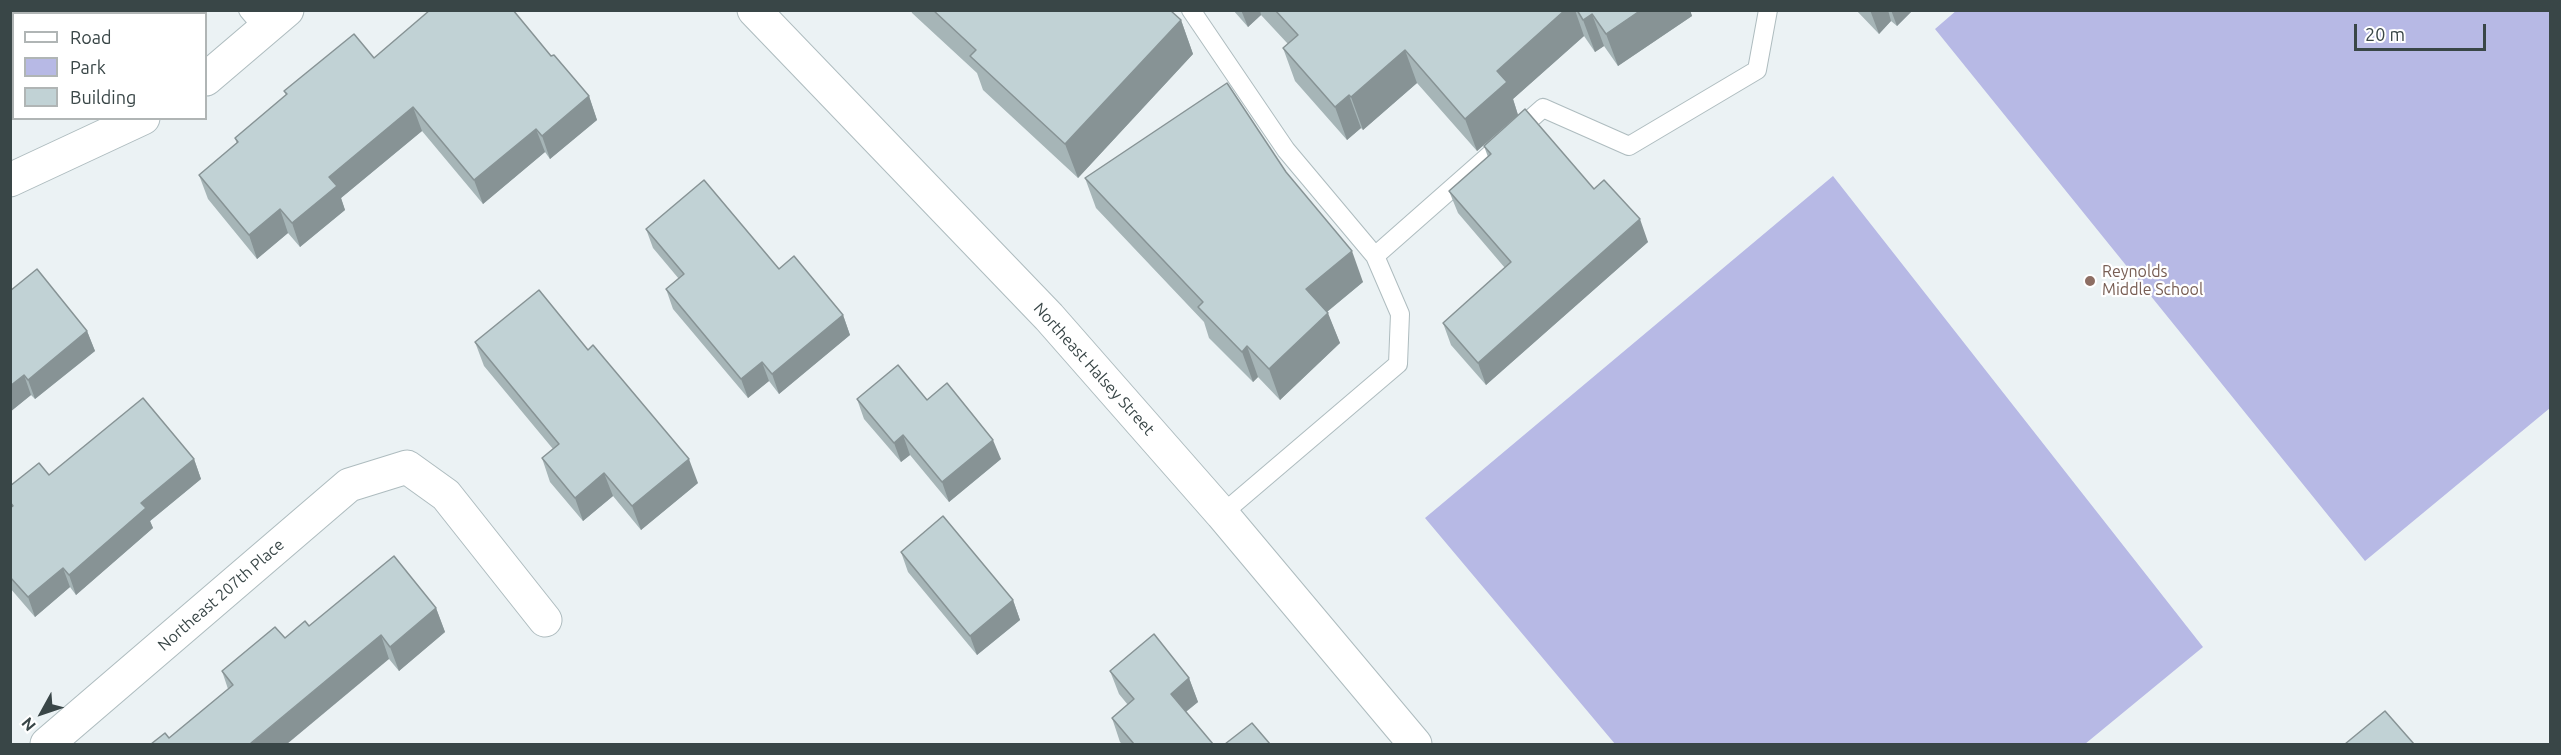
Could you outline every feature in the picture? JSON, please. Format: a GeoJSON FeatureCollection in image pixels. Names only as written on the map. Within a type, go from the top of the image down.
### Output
{"type":"FeatureCollection","features":[{"type":"Feature","properties":{"kind":"street","name":"Northeast Halsey Street"},"geometry":{"type":"LineString","coordinates":[[754,10],[1049,317],[1222,514],[1415,744]]}},
{"type":"Feature","properties":{"kind":"street"},"geometry":{"type":"LineString","coordinates":[[207,78],[266,17]]}},
{"type":"Feature","properties":{"kind":"street"},"geometry":{"type":"LineString","coordinates":[[10,180],[139,120]]}},
{"type":"Feature","properties":{"kind":"street","name":"Northeast 207th Place"},"geometry":{"type":"LineString","coordinates":[[47,744],[349,485],[407,467],[446,495],[545,620]]}},
{"type":"Feature","properties":{"kind":"lane"},"geometry":{"type":"LineString","coordinates":[[1191,10],[1286,150],[1375,256],[1400,314],[1398,364],[1222,514]]}},
{"type":"Feature","properties":{"kind":"lane"},"geometry":{"type":"LineString","coordinates":[[1375,256],[1543,108],[1629,146],[1757,70],[1768,10]]}},
{"type":"Feature","properties":{"kind":"green space"},"geometry":{"type":"Polygon","coordinates":[[[1957,10],[2550,11],[2550,408],[2365,561],[1935,29],[1957,10]]]}},
{"type":"Feature","properties":{"kind":"green space"},"geometry":{"type":"Polygon","coordinates":[[[1833,176],[2203,647],[2085,744],[1615,744],[1425,518],[1833,176]]]}},
{"type":"Feature","properties":{"kind":"building"},"geometry":{"type":"Polygon","coordinates":[[[10,10],[86,10],[84,12],[12,12],[12,72],[10,73],[10,10]]]}},
{"type":"Feature","properties":{"kind":"building"},"geometry":{"type":"Polygon","coordinates":[[[118,10],[131,10],[129,12],[118,10]]]}},
{"type":"Feature","properties":{"kind":"building"},"geometry":{"type":"Polygon","coordinates":[[[430,10],[513,10],[551,56],[554,55],[589,96],[542,136],[536,129],[474,180],[413,107],[329,177],[337,186],[292,223],[280,209],[249,235],[199,175],[238,142],[235,138],[287,94],[284,91],[354,34],[374,58],[430,10]]]}},
{"type":"Feature","properties":{"kind":"building"},"geometry":{"type":"Polygon","coordinates":[[[933,10],[1170,10],[1181,20],[1065,144],[970,56],[976,50],[933,10]]]}},
{"type":"Feature","properties":{"kind":"building"},"geometry":{"type":"Polygon","coordinates":[[[1275,10],[1565,10],[1497,71],[1507,82],[1465,119],[1405,50],[1351,97],[1349,95],[1335,107],[1283,48],[1298,35],[1275,10]]]}},
{"type":"Feature","properties":{"kind":"building"},"geometry":{"type":"Polygon","coordinates":[[[1577,10],[1641,10],[1606,34],[1592,14],[1583,20],[1577,10]]]}},
{"type":"Feature","properties":{"kind":"building"},"geometry":{"type":"Polygon","coordinates":[[[1227,83],[1286,172],[1352,251],[1306,289],[1328,313],[1269,369],[1247,346],[1242,352],[1198,307],[1203,302],[1085,178],[1227,83]]]}},
{"type":"Feature","properties":{"kind":"building"},"geometry":{"type":"Polygon","coordinates":[[[1525,109],[1594,189],[1604,180],[1640,219],[1478,363],[1443,323],[1511,262],[1449,191],[1491,154],[1484,146],[1525,109]]]}},
{"type":"Feature","properties":{"kind":"building"},"geometry":{"type":"Polygon","coordinates":[[[704,180],[779,269],[794,256],[843,315],[772,374],[762,362],[741,379],[666,289],[684,274],[646,229],[704,180]]]}},
{"type":"Feature","properties":{"kind":"building"},"geometry":{"type":"Polygon","coordinates":[[[37,269],[87,331],[28,380],[24,375],[10,386],[10,291],[37,269]]]}},
{"type":"Feature","properties":{"kind":"building"},"geometry":{"type":"Polygon","coordinates":[[[539,290],[588,350],[593,345],[689,459],[632,506],[604,473],[575,498],[542,458],[559,444],[475,342],[539,290]]]}},
{"type":"Feature","properties":{"kind":"building"},"geometry":{"type":"Polygon","coordinates":[[[898,365],[927,400],[947,383],[993,440],[942,482],[903,435],[894,443],[857,399],[898,365]]]}},
{"type":"Feature","properties":{"kind":"building"},"geometry":{"type":"Polygon","coordinates":[[[143,398],[194,459],[141,503],[146,508],[69,575],[63,568],[28,597],[10,577],[10,508],[13,506],[10,502],[10,486],[39,463],[49,475],[143,398]]]}},
{"type":"Feature","properties":{"kind":"building"},"geometry":{"type":"Polygon","coordinates":[[[943,516],[1013,600],[970,636],[901,552],[943,516]]]}},
{"type":"Feature","properties":{"kind":"building"},"geometry":{"type":"Polygon","coordinates":[[[394,556],[436,608],[390,647],[381,635],[252,744],[151,744],[165,733],[169,738],[233,685],[222,671],[275,627],[285,638],[305,621],[309,626],[394,556]]]}},
{"type":"Feature","properties":{"kind":"building"},"geometry":{"type":"Polygon","coordinates":[[[1154,634],[1189,678],[1171,694],[1213,744],[1134,744],[1112,718],[1134,699],[1110,671],[1154,634]]]}},
{"type":"Feature","properties":{"kind":"building"},"geometry":{"type":"Polygon","coordinates":[[[2385,711],[2414,744],[2345,744],[2385,711]]]}},
{"type":"Feature","properties":{"kind":"building"},"geometry":{"type":"Polygon","coordinates":[[[1252,723],[1270,744],[1225,744],[1252,723]]]}},
{"type":"Feature","properties":{"kind":"place","name":"Reynolds Middle School"},"geometry":{"type":"Point","coordinates":[2090,281]}}]}
